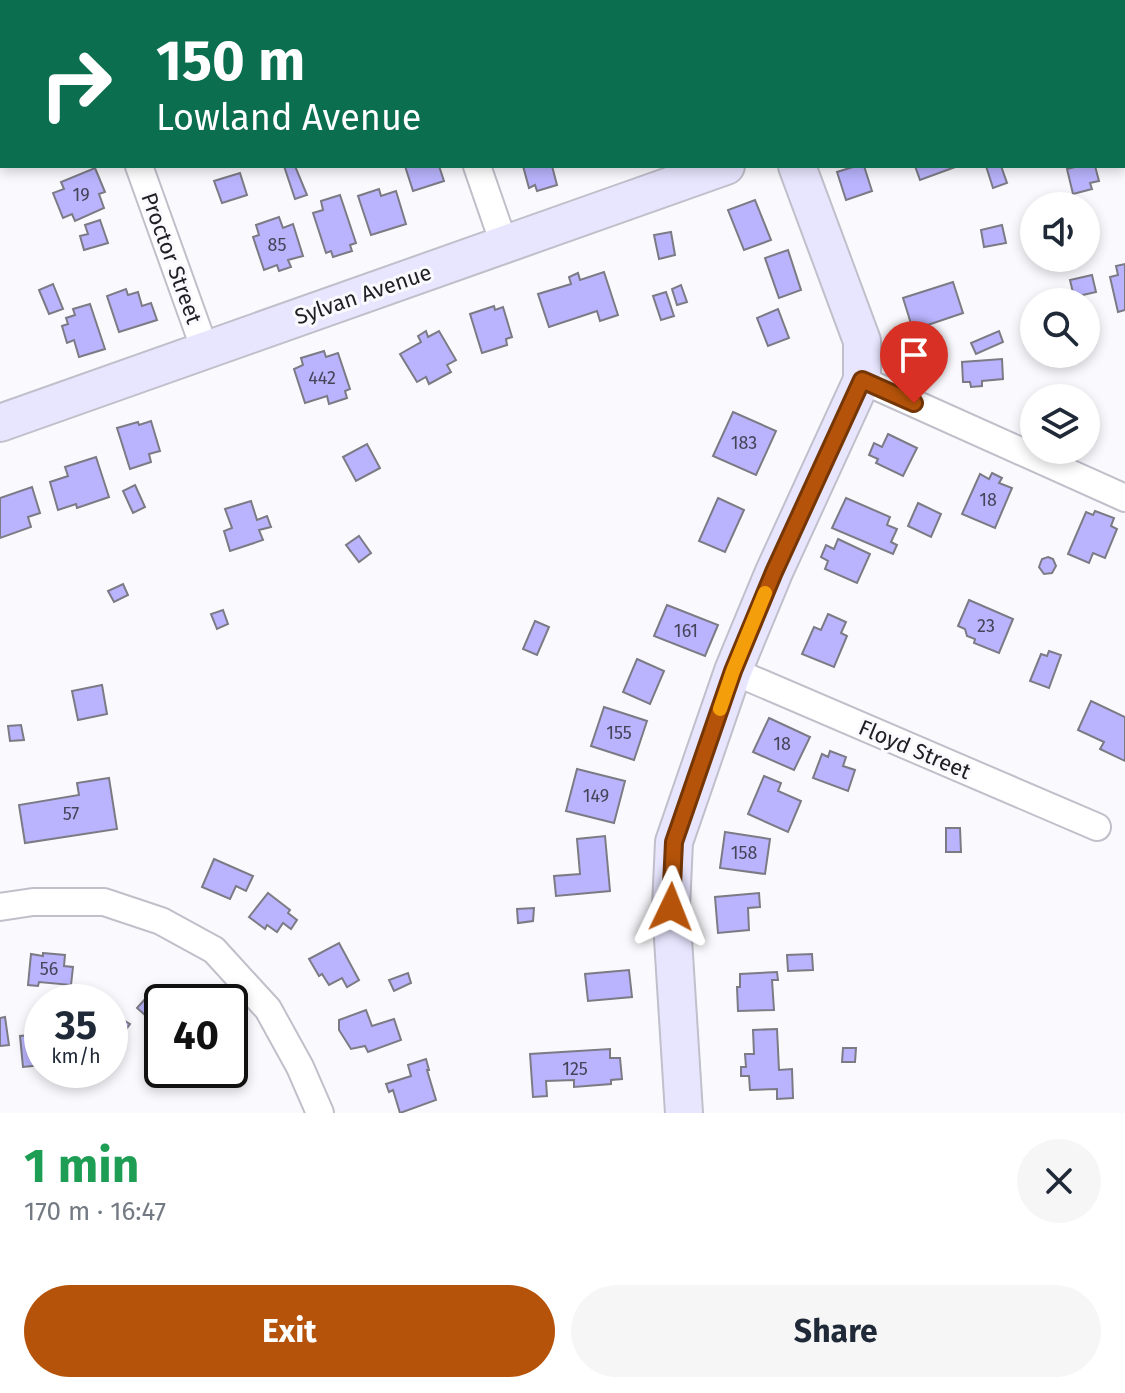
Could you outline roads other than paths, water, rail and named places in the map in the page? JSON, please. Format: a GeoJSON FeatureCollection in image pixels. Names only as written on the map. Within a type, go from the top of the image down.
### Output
{"type":"FeatureCollection","features":[{"type":"Feature","properties":{"kind":"street","name":"Proctor Street"},"geometry":{"type":"LineString","coordinates":[[140,168],[205,350]]}},
{"type":"Feature","properties":{"kind":"street"},"geometry":{"type":"LineString","coordinates":[[478,168],[504,244]]}},
{"type":"Feature","properties":{"kind":"street","name":"Sylvan Avenue"},"geometry":{"type":"LineString","coordinates":[[0,423],[720,168]]}},
{"type":"Feature","properties":{"kind":"street"},"geometry":{"type":"LineString","coordinates":[[684,1113],[671,907],[674,842],[733,671],[774,572],[862,380],[862,341],[798,168]]}},
{"type":"Feature","properties":{"kind":"street"},"geometry":{"type":"LineString","coordinates":[[862,380],[1125,498]]}},
{"type":"Feature","properties":{"kind":"street","name":"Floyd Street"},"geometry":{"type":"LineString","coordinates":[[733,671],[1097,827]]}},
{"type":"Feature","properties":{"kind":"street"},"geometry":{"type":"LineString","coordinates":[[0,907],[33,902],[104,902],[161,921],[214,950],[268,1009],[300,1067],[320,1113]]}}]}
